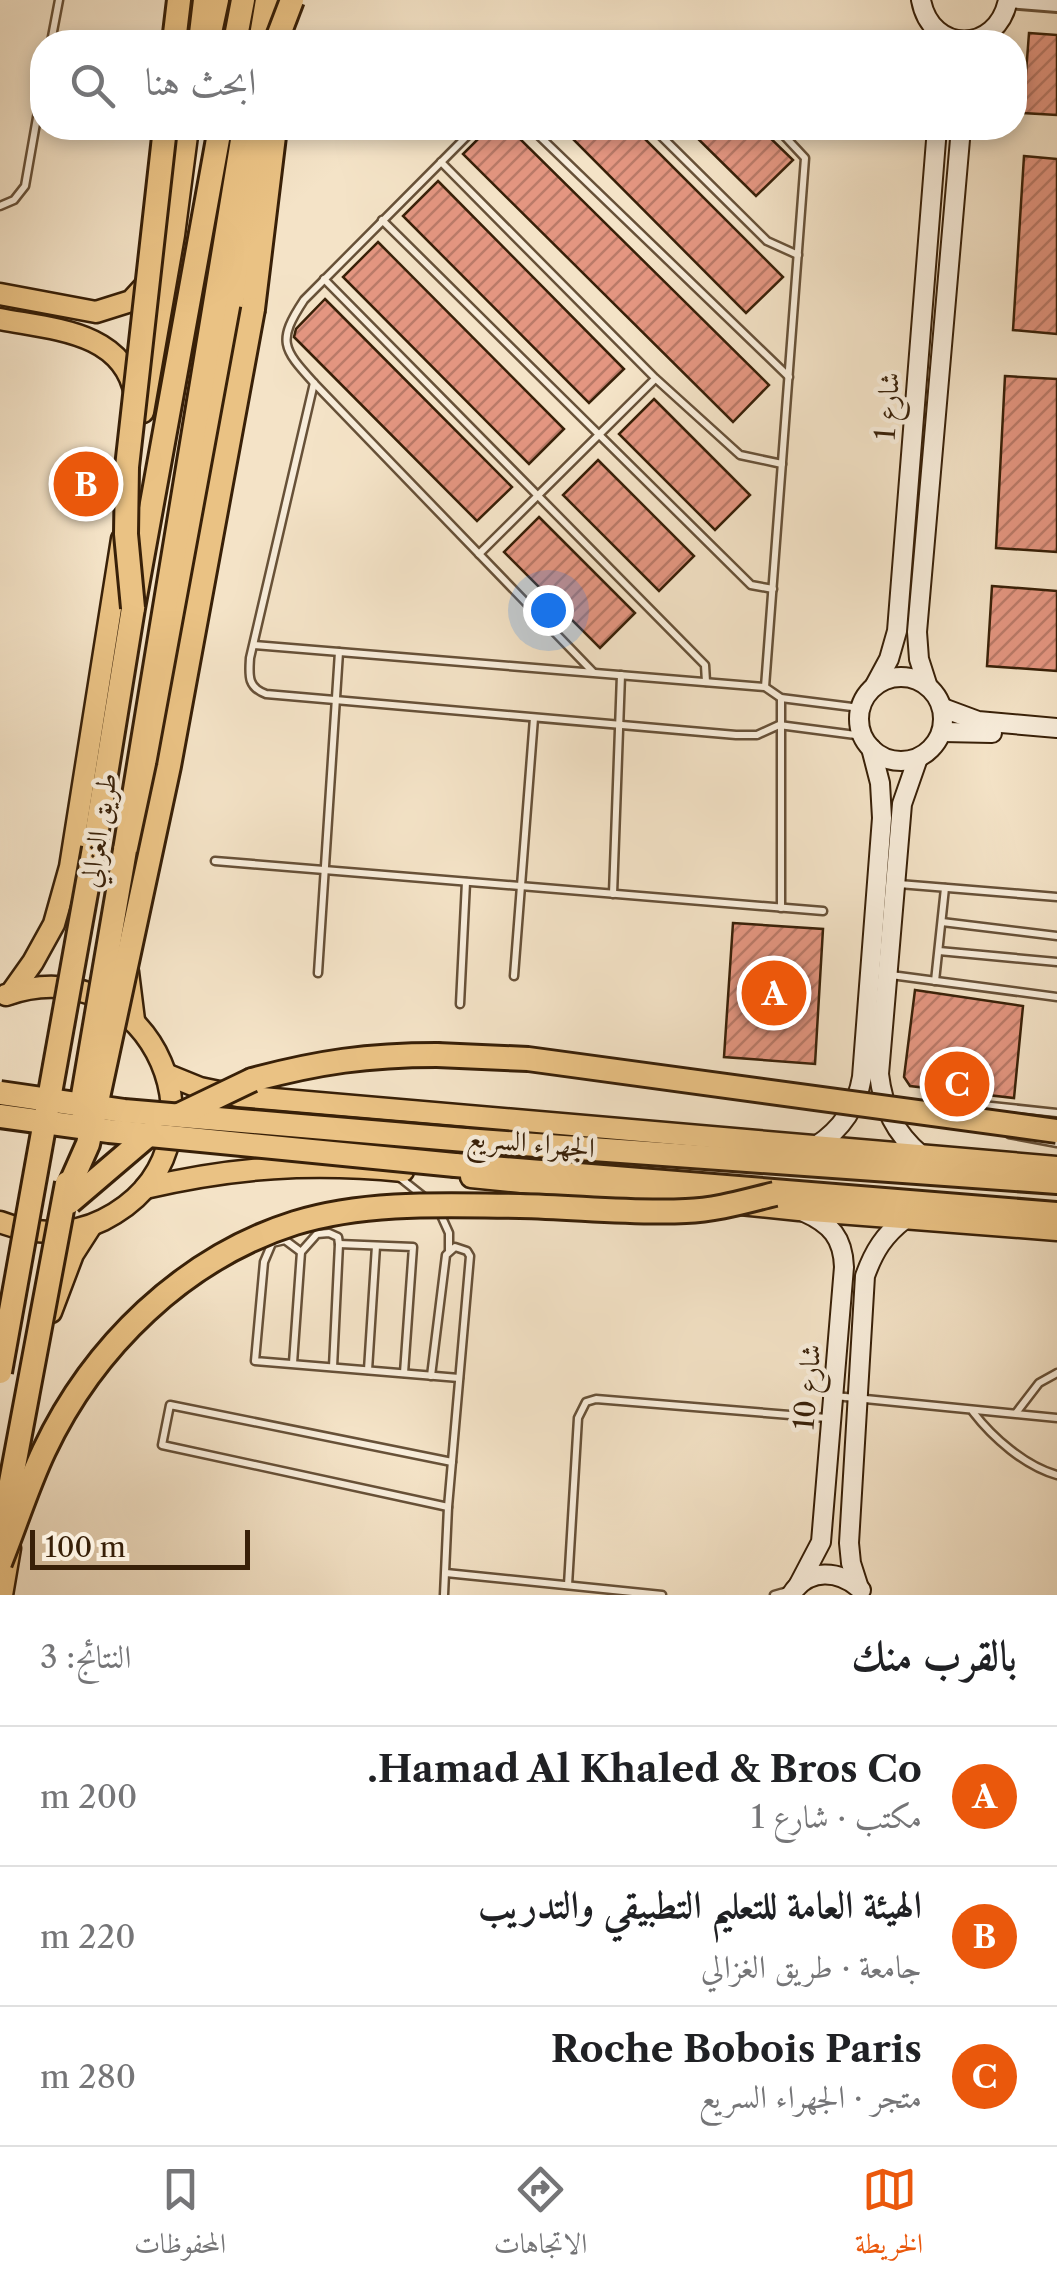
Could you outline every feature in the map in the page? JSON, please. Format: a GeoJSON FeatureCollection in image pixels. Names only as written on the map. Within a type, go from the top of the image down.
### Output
{"type":"FeatureCollection","features":[{"type":"Feature","properties":{"kind":"highway"},"geometry":{"type":"LineString","coordinates":[[175,30],[179,0]]}},
{"type":"Feature","properties":{"kind":"highway"},"geometry":{"type":"LineString","coordinates":[[211,30],[217,0]]}},
{"type":"Feature","properties":{"kind":"highway"},"geometry":{"type":"LineString","coordinates":[[238,30],[243,0]]}},
{"type":"Feature","properties":{"kind":"highway"},"geometry":{"type":"LineString","coordinates":[[262,30],[267,0]]}},
{"type":"Feature","properties":{"kind":"highway"},"geometry":{"type":"LineString","coordinates":[[283,30],[289,0]]}},
{"type":"Feature","properties":{"kind":"highway"},"geometry":{"type":"LineString","coordinates":[[133,608],[126,534],[127,467],[164,140]]}},
{"type":"Feature","properties":{"kind":"highway","name":"طريق الغزالي"},"geometry":{"type":"LineString","coordinates":[[0,1372],[218,140]]}},
{"type":"Feature","properties":{"kind":"highway","name":"طريق الغزالي"},"geometry":{"type":"LineString","coordinates":[[0,1541],[65,1196],[242,140]]}},
{"type":"Feature","properties":{"kind":"highway"},"geometry":{"type":"LineString","coordinates":[[65,1196],[85,1155],[168,766],[253,310],[274,140]]}},
{"type":"Feature","properties":{"kind":"highway"},"geometry":{"type":"LineString","coordinates":[[0,1288],[65,1206],[154,1131],[218,1094],[314,1063],[377,1055],[528,1059],[1057,1132]]}},
{"type":"Feature","properties":{"kind":"highway","name":"الجهراء السريع"},"geometry":{"type":"LineString","coordinates":[[0,1093],[124,1110],[351,1130],[1057,1182]]}},
{"type":"Feature","properties":{"kind":"highway","name":"الجهراء السريع"},"geometry":{"type":"LineString","coordinates":[[0,1116],[128,1133],[775,1194],[1057,1214]]}},
{"type":"Feature","properties":{"kind":"highway"},"geometry":{"type":"LineString","coordinates":[[0,1563],[44,1450],[76,1394],[115,1342],[183,1281],[218,1256],[296,1223],[339,1214],[405,1207],[682,1212],[775,1194]]}},
{"type":"Feature","properties":{"kind":"main road"},"geometry":{"type":"LineString","coordinates":[[200,30],[204,0]]}},
{"type":"Feature","properties":{"kind":"main road","name":"طريق الغزالي"},"geometry":{"type":"LineString","coordinates":[[6,995],[33,962],[54,924],[70,867],[186,140]]}},
{"type":"Feature","properties":{"kind":"main road","name":"طريق الغزالي"},"geometry":{"type":"LineString","coordinates":[[134,1020],[127,926],[261,140]]}},
{"type":"Feature","properties":{"kind":"main road"},"geometry":{"type":"LineString","coordinates":[[0,294],[96,312],[131,301],[152,278],[174,235]]}},
{"type":"Feature","properties":{"kind":"main road"},"geometry":{"type":"LineString","coordinates":[[0,319],[85,335],[114,354],[132,382],[140,429]]}},
{"type":"Feature","properties":{"kind":"main road"},"geometry":{"type":"LineString","coordinates":[[0,1222],[54,1233],[91,1226],[120,1211],[145,1188],[168,1146],[172,1099],[160,1055],[134,1020],[112,1004],[76,990],[37,987],[6,995]]}},
{"type":"Feature","properties":{"kind":"main road","name":"الجهراء السريع"},"geometry":{"type":"LineString","coordinates":[[168,1075],[200,1088],[238,1096],[1057,1167]]}},
{"type":"Feature","properties":{"kind":"main road","name":"الجهراء السريع"},"geometry":{"type":"LineString","coordinates":[[145,1188],[238,1169],[385,1169],[799,1210],[1057,1230]]}},
{"type":"Feature","properties":{"kind":"main road"},"geometry":{"type":"LineString","coordinates":[[2,1595],[53,1300],[73,1254],[91,1226]]}},
{"type":"Feature","properties":{"kind":"street"},"geometry":{"type":"LineString","coordinates":[[920,1],[931,30]]}},
{"type":"Feature","properties":{"kind":"street"},"geometry":{"type":"LineString","coordinates":[[994,30],[1008,1],[1057,4]]}},
{"type":"Feature","properties":{"kind":"street","name":"شارع 1"},"geometry":{"type":"LineString","coordinates":[[876,684],[890,659],[898,631],[935,140]]}},
{"type":"Feature","properties":{"kind":"street","name":"شارع 1"},"geometry":{"type":"LineString","coordinates":[[927,684],[918,659],[917,632],[960,140]]}},
{"type":"Feature","properties":{"kind":"street"},"geometry":{"type":"LineString","coordinates":[[867,742],[885,758],[901,762],[931,750],[943,732],[943,708],[937,695],[927,684],[901,676],[876,684],[860,708],[859,723],[882,800],[886,883]]}},
{"type":"Feature","properties":{"kind":"street"},"geometry":{"type":"LineString","coordinates":[[943,708],[978,721],[1057,728]]}},
{"type":"Feature","properties":{"kind":"street"},"geometry":{"type":"LineString","coordinates":[[943,732],[1057,738]]}},
{"type":"Feature","properties":{"kind":"street"},"geometry":{"type":"LineString","coordinates":[[816,1146],[844,1122],[856,1101],[878,973],[886,883],[902,804],[918,758]]}},
{"type":"Feature","properties":{"kind":"street"},"geometry":{"type":"LineString","coordinates":[[878,973],[879,1074],[886,1108],[900,1134],[922,1155]]}},
{"type":"Feature","properties":{"kind":"street","name":"شارع 10"},"geometry":{"type":"LineString","coordinates":[[795,1590],[821,1542],[844,1250],[836,1234],[822,1220],[799,1210]]}},
{"type":"Feature","properties":{"kind":"street","name":"شارع 10"},"geometry":{"type":"LineString","coordinates":[[864,1593],[851,1564],[849,1543],[865,1276],[886,1233],[905,1219]]}},
{"type":"Feature","properties":{"kind":"street"},"geometry":{"type":"LineString","coordinates":[[795,1590],[813,1576],[830,1573],[846,1578],[864,1593]]}},
{"type":"Feature","properties":{"kind":"lane"},"geometry":{"type":"LineString","coordinates":[[53,30],[58,0]]}},
{"type":"Feature","properties":{"kind":"lane"},"geometry":{"type":"LineString","coordinates":[[906,0],[920,1]]}},
{"type":"Feature","properties":{"kind":"lane"},"geometry":{"type":"LineString","coordinates":[[0,206],[14,200],[25,186],[33,140]]}},
{"type":"Feature","properties":{"kind":"lane"},"geometry":{"type":"LineString","coordinates":[[462,140],[304,300],[288,324],[284,342],[292,359],[314,383],[594,672]]}},
{"type":"Feature","properties":{"kind":"lane"},"geometry":{"type":"LineString","coordinates":[[543,140],[789,377]]}},
{"type":"Feature","properties":{"kind":"lane"},"geometry":{"type":"LineString","coordinates":[[665,140],[767,241],[798,255]]}},
{"type":"Feature","properties":{"kind":"lane"},"geometry":{"type":"LineString","coordinates":[[765,686],[805,158],[788,140]]}},
{"type":"Feature","properties":{"kind":"lane"},"geometry":{"type":"LineString","coordinates":[[441,162],[656,378],[740,455],[782,464]]}},
{"type":"Feature","properties":{"kind":"lane"},"geometry":{"type":"LineString","coordinates":[[382,220],[751,585],[772,589]]}},
{"type":"Feature","properties":{"kind":"lane"},"geometry":{"type":"LineString","coordinates":[[324,279],[704,665],[706,682]]}},
{"type":"Feature","properties":{"kind":"lane"},"geometry":{"type":"LineString","coordinates":[[479,554],[656,378]]}},
{"type":"Feature","properties":{"kind":"lane"},"geometry":{"type":"LineString","coordinates":[[314,383],[250,658],[250,681],[256,691],[757,735],[779,724],[867,742]]}},
{"type":"Feature","properties":{"kind":"lane"},"geometry":{"type":"LineString","coordinates":[[254,645],[765,686],[781,698],[860,708]]}},
{"type":"Feature","properties":{"kind":"lane"},"geometry":{"type":"LineString","coordinates":[[318,973],[339,652]]}},
{"type":"Feature","properties":{"kind":"lane"},"geometry":{"type":"LineString","coordinates":[[613,894],[622,675]]}},
{"type":"Feature","properties":{"kind":"lane"},"geometry":{"type":"LineString","coordinates":[[781,698],[781,908]]}},
{"type":"Feature","properties":{"kind":"lane"},"geometry":{"type":"LineString","coordinates":[[514,976],[534,718]]}},
{"type":"Feature","properties":{"kind":"lane"},"geometry":{"type":"LineString","coordinates":[[215,861],[823,911]]}},
{"type":"Feature","properties":{"kind":"lane"},"geometry":{"type":"LineString","coordinates":[[460,1004],[466,882]]}},
{"type":"Feature","properties":{"kind":"lane"},"geometry":{"type":"LineString","coordinates":[[886,883],[1057,897]]}},
{"type":"Feature","properties":{"kind":"lane"},"geometry":{"type":"LineString","coordinates":[[935,980],[945,888]]}},
{"type":"Feature","properties":{"kind":"lane"},"geometry":{"type":"LineString","coordinates":[[942,922],[1057,936]]}},
{"type":"Feature","properties":{"kind":"lane"},"geometry":{"type":"LineString","coordinates":[[939,951],[1057,962]]}},
{"type":"Feature","properties":{"kind":"lane"},"geometry":{"type":"LineString","coordinates":[[878,973],[1057,997]]}},
{"type":"Feature","properties":{"kind":"lane"},"geometry":{"type":"LineString","coordinates":[[900,1134],[915,1110],[934,1101],[1057,1113]]}},
{"type":"Feature","properties":{"kind":"lane"},"geometry":{"type":"LineString","coordinates":[[999,1107],[1000,1123],[1010,1135],[1057,1143]]}},
{"type":"Feature","properties":{"kind":"lane"},"geometry":{"type":"LineString","coordinates":[[385,1169],[410,1184],[442,1216],[449,1232],[431,1376]]}},
{"type":"Feature","properties":{"kind":"lane"},"geometry":{"type":"LineString","coordinates":[[294,1363],[300,1252],[317,1234],[329,1233],[338,1238],[339,1244],[332,1367]]}},
{"type":"Feature","properties":{"kind":"lane"},"geometry":{"type":"LineString","coordinates":[[300,1252],[285,1240],[278,1240],[272,1243],[264,1262],[256,1361],[458,1378]]}},
{"type":"Feature","properties":{"kind":"lane"},"geometry":{"type":"LineString","coordinates":[[339,1244],[412,1247],[404,1373]]}},
{"type":"Feature","properties":{"kind":"lane"},"geometry":{"type":"LineString","coordinates":[[368,1370],[376,1246]]}},
{"type":"Feature","properties":{"kind":"lane"},"geometry":{"type":"LineString","coordinates":[[444,1595],[470,1256],[463,1249],[449,1250]]}},
{"type":"Feature","properties":{"kind":"lane"},"geometry":{"type":"LineString","coordinates":[[1015,1414],[1039,1383],[1057,1373]]}},
{"type":"Feature","properties":{"kind":"lane"},"geometry":{"type":"LineString","coordinates":[[834,1396],[1057,1418]]}},
{"type":"Feature","properties":{"kind":"lane"},"geometry":{"type":"LineString","coordinates":[[568,1586],[578,1418],[586,1402],[596,1399],[832,1418]]}},
{"type":"Feature","properties":{"kind":"lane"},"geometry":{"type":"LineString","coordinates":[[448,1507],[162,1445],[170,1405],[452,1462]]}},
{"type":"Feature","properties":{"kind":"lane"},"geometry":{"type":"LineString","coordinates":[[973,1412],[1006,1444],[1042,1470],[1057,1475]]}},
{"type":"Feature","properties":{"kind":"lane"},"geometry":{"type":"LineString","coordinates":[[446,1573],[662,1595]]}},
{"type":"Feature","properties":{"kind":"lane"},"geometry":{"type":"LineString","coordinates":[[774,1595],[795,1590]]}},
{"type":"Feature","properties":{"kind":"building"},"geometry":{"type":"Polygon","coordinates":[[[1029,33],[1057,35],[1057,115],[1027,113],[1029,33]]]}},
{"type":"Feature","properties":{"kind":"building"},"geometry":{"type":"Polygon","coordinates":[[[477,140],[521,140],[769,385],[733,422],[463,154],[477,140]]]}},
{"type":"Feature","properties":{"kind":"building"},"geometry":{"type":"Polygon","coordinates":[[[574,140],[646,140],[783,277],[746,313],[574,140]]]}},
{"type":"Feature","properties":{"kind":"building"},"geometry":{"type":"Polygon","coordinates":[[[699,140],[772,140],[793,160],[756,196],[699,140]]]}},
{"type":"Feature","properties":{"kind":"building"},"geometry":{"type":"Polygon","coordinates":[[[1024,156],[1057,159],[1057,334],[1013,330],[1024,156]]]}},
{"type":"Feature","properties":{"kind":"building"},"geometry":{"type":"Polygon","coordinates":[[[438,181],[624,369],[589,403],[403,216],[438,181]]]}},
{"type":"Feature","properties":{"kind":"building"},"geometry":{"type":"Polygon","coordinates":[[[378,242],[564,429],[529,464],[343,277],[378,242]]]}},
{"type":"Feature","properties":{"kind":"building"},"geometry":{"type":"Polygon","coordinates":[[[325,299],[512,487],[477,521],[294,337],[296,329],[325,299]]]}},
{"type":"Feature","properties":{"kind":"building"},"geometry":{"type":"Polygon","coordinates":[[[1005,376],[1057,379],[1057,552],[996,548],[1005,376]]]}},
{"type":"Feature","properties":{"kind":"building"},"geometry":{"type":"Polygon","coordinates":[[[654,399],[750,495],[715,530],[619,434],[654,399]]]}},
{"type":"Feature","properties":{"kind":"building"},"geometry":{"type":"Polygon","coordinates":[[[598,460],[694,556],[659,591],[563,495],[598,460]]]}},
{"type":"Feature","properties":{"kind":"building"},"geometry":{"type":"Polygon","coordinates":[[[539,517],[635,613],[600,648],[504,552],[539,517]]]}},
{"type":"Feature","properties":{"kind":"building"},"geometry":{"type":"Polygon","coordinates":[[[992,586],[1057,591],[1057,671],[987,666],[992,586]]]}},
{"type":"Feature","properties":{"kind":"building"},"geometry":{"type":"Polygon","coordinates":[[[733,923],[823,929],[815,1064],[724,1057],[733,923]]]}},
{"type":"Feature","properties":{"kind":"building"},"geometry":{"type":"Polygon","coordinates":[[[915,990],[1023,1006],[1014,1098],[910,1086],[904,1077],[915,990]]]}},
{"type":"Feature","properties":{"kind":"place","name":"الهيئة العامة للتعليم التطبيقي والتدريب"},"geometry":{"type":"Point","coordinates":[86,484]}},
{"type":"Feature","properties":{"kind":"place","name":"Hamad Al Khaled & Bros Co."},"geometry":{"type":"Point","coordinates":[774,993]}},
{"type":"Feature","properties":{"kind":"place","name":"Roche Bobois Paris"},"geometry":{"type":"Point","coordinates":[957,1084]}}]}
